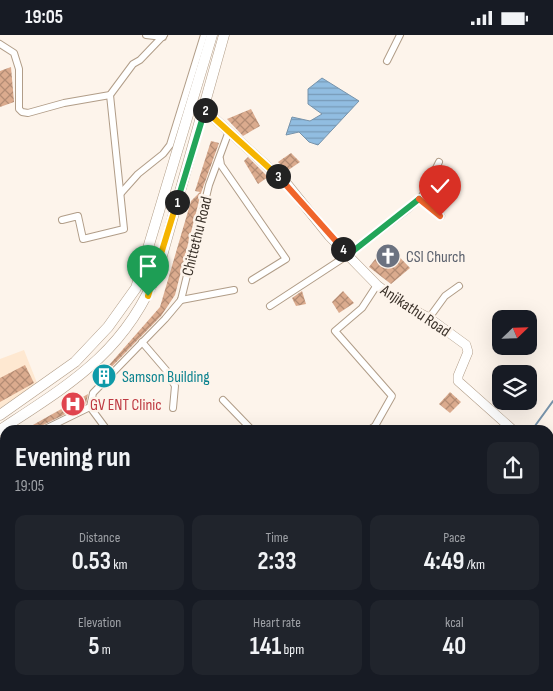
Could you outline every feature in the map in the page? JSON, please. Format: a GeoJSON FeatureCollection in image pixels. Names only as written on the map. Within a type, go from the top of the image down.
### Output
{"type":"FeatureCollection","features":[{"type":"Feature","properties":{"kind":"main road"},"geometry":{"type":"LineString","coordinates":[[0,415],[75,362],[108,327],[136,288],[212,35]]}},
{"type":"Feature","properties":{"kind":"main road"},"geometry":{"type":"LineString","coordinates":[[7,425],[85,373],[136,317],[148,296],[158,270],[224,35]]}},
{"type":"Feature","properties":{"kind":"street"},"geometry":{"type":"LineString","coordinates":[[146,35],[163,36]]}},
{"type":"Feature","properties":{"kind":"street"},"geometry":{"type":"LineString","coordinates":[[120,193],[138,175],[163,155],[170,145],[204,35]]}},
{"type":"Feature","properties":{"kind":"street"},"geometry":{"type":"LineString","coordinates":[[387,61],[400,35]]}},
{"type":"Feature","properties":{"kind":"street"},"geometry":{"type":"LineString","coordinates":[[62,219],[78,216],[83,239],[124,230],[110,95],[133,64],[163,36]]}},
{"type":"Feature","properties":{"kind":"street"},"geometry":{"type":"LineString","coordinates":[[0,44],[14,53],[19,69],[19,109],[22,112],[28,113],[64,103],[110,95]]}},
{"type":"Feature","properties":{"kind":"street","name":"Anjikathu Road"},"geometry":{"type":"LineString","coordinates":[[204,109],[288,185],[329,236],[378,285],[402,304],[429,318],[466,345],[468,352],[458,376],[458,381],[507,425]]}},
{"type":"Feature","properties":{"kind":"street","name":"Chittethu Road"},"geometry":{"type":"LineString","coordinates":[[90,407],[93,393],[181,300],[209,185],[229,131]]}},
{"type":"Feature","properties":{"kind":"street"},"geometry":{"type":"LineString","coordinates":[[219,158],[221,165],[286,259],[252,280]]}},
{"type":"Feature","properties":{"kind":"street"},"geometry":{"type":"LineString","coordinates":[[270,306],[348,255],[421,198],[439,162]]}},
{"type":"Feature","properties":{"kind":"street"},"geometry":{"type":"LineString","coordinates":[[421,198],[440,216]]}},
{"type":"Feature","properties":{"kind":"street"},"geometry":{"type":"LineString","coordinates":[[376,425],[392,396],[336,331],[362,308],[378,285]]}},
{"type":"Feature","properties":{"kind":"street"},"geometry":{"type":"LineString","coordinates":[[429,318],[445,297],[459,286]]}},
{"type":"Feature","properties":{"kind":"street"},"geometry":{"type":"LineString","coordinates":[[181,300],[234,290]]}},
{"type":"Feature","properties":{"kind":"street"},"geometry":{"type":"LineString","coordinates":[[142,342],[166,370],[175,386],[173,408]]}},
{"type":"Feature","properties":{"kind":"street"},"geometry":{"type":"LineString","coordinates":[[223,399],[247,425]]}},
{"type":"Feature","properties":{"kind":"street"},"geometry":{"type":"LineString","coordinates":[[53,425],[90,407],[103,425]]}},
{"type":"Feature","properties":{"kind":"shaded area"},"geometry":{"type":"Polygon","coordinates":[[[24,350],[37,383],[0,408],[0,359],[24,350]]]}},
{"type":"Feature","properties":{"kind":"water"},"geometry":{"type":"Polygon","coordinates":[[[322,78],[359,101],[318,145],[309,142],[299,132],[286,135],[292,117],[310,121],[322,114],[308,104],[308,89],[322,78]]]}},
{"type":"Feature","properties":{"kind":"building"},"geometry":{"type":"Polygon","coordinates":[[[11,67],[14,102],[0,107],[0,71],[11,67]]]}},
{"type":"Feature","properties":{"kind":"building"},"geometry":{"type":"Polygon","coordinates":[[[251,109],[260,126],[243,136],[227,119],[251,109]]]}},
{"type":"Feature","properties":{"kind":"building"},"geometry":{"type":"Polygon","coordinates":[[[211,141],[219,143],[201,193],[175,295],[161,316],[95,384],[95,381],[160,307],[191,201],[200,192],[195,191],[211,141]]]}},
{"type":"Feature","properties":{"kind":"building"},"geometry":{"type":"Polygon","coordinates":[[[291,153],[300,162],[287,171],[278,162],[291,153]]]}},
{"type":"Feature","properties":{"kind":"building"},"geometry":{"type":"Polygon","coordinates":[[[248,157],[268,177],[258,184],[244,161],[248,157]]]}},
{"type":"Feature","properties":{"kind":"building","name":"CSI Church"},"geometry":{"type":"Polygon","coordinates":[[[387,244],[410,268],[391,284],[369,267],[387,244]]]}},
{"type":"Feature","properties":{"kind":"building"},"geometry":{"type":"Polygon","coordinates":[[[302,291],[306,304],[296,306],[292,298],[302,291]]]}},
{"type":"Feature","properties":{"kind":"building"},"geometry":{"type":"Polygon","coordinates":[[[343,291],[354,303],[339,313],[332,302],[343,291]]]}},
{"type":"Feature","properties":{"kind":"building"},"geometry":{"type":"Polygon","coordinates":[[[25,365],[34,383],[0,402],[0,378],[25,365]]]}},
{"type":"Feature","properties":{"kind":"building"},"geometry":{"type":"Polygon","coordinates":[[[450,392],[461,402],[450,413],[439,404],[450,392]]]}},
{"type":"Feature","properties":{"kind":"building"},"geometry":{"type":"Polygon","coordinates":[[[88,394],[86,404],[43,425],[33,425],[88,394]]]}},
{"type":"Feature","properties":{"kind":"waterway"},"geometry":{"type":"LineString","coordinates":[[536,425],[553,401]]}},
{"type":"Feature","properties":{"kind":"place","name":"CSI Church"},"geometry":{"type":"Point","coordinates":[388,256]}},
{"type":"Feature","properties":{"kind":"place","name":"Samson Building"},"geometry":{"type":"Point","coordinates":[104,376]}},
{"type":"Feature","properties":{"kind":"place","name":"GV ENT Clinic"},"geometry":{"type":"Point","coordinates":[73,404]}},
{"type":"Feature","properties":{"kind":"route"},"geometry":{"type":"LineString","coordinates":[[148,296],[158,270],[204,109],[288,185],[329,236],[348,255],[421,198],[440,216]]}}]}
